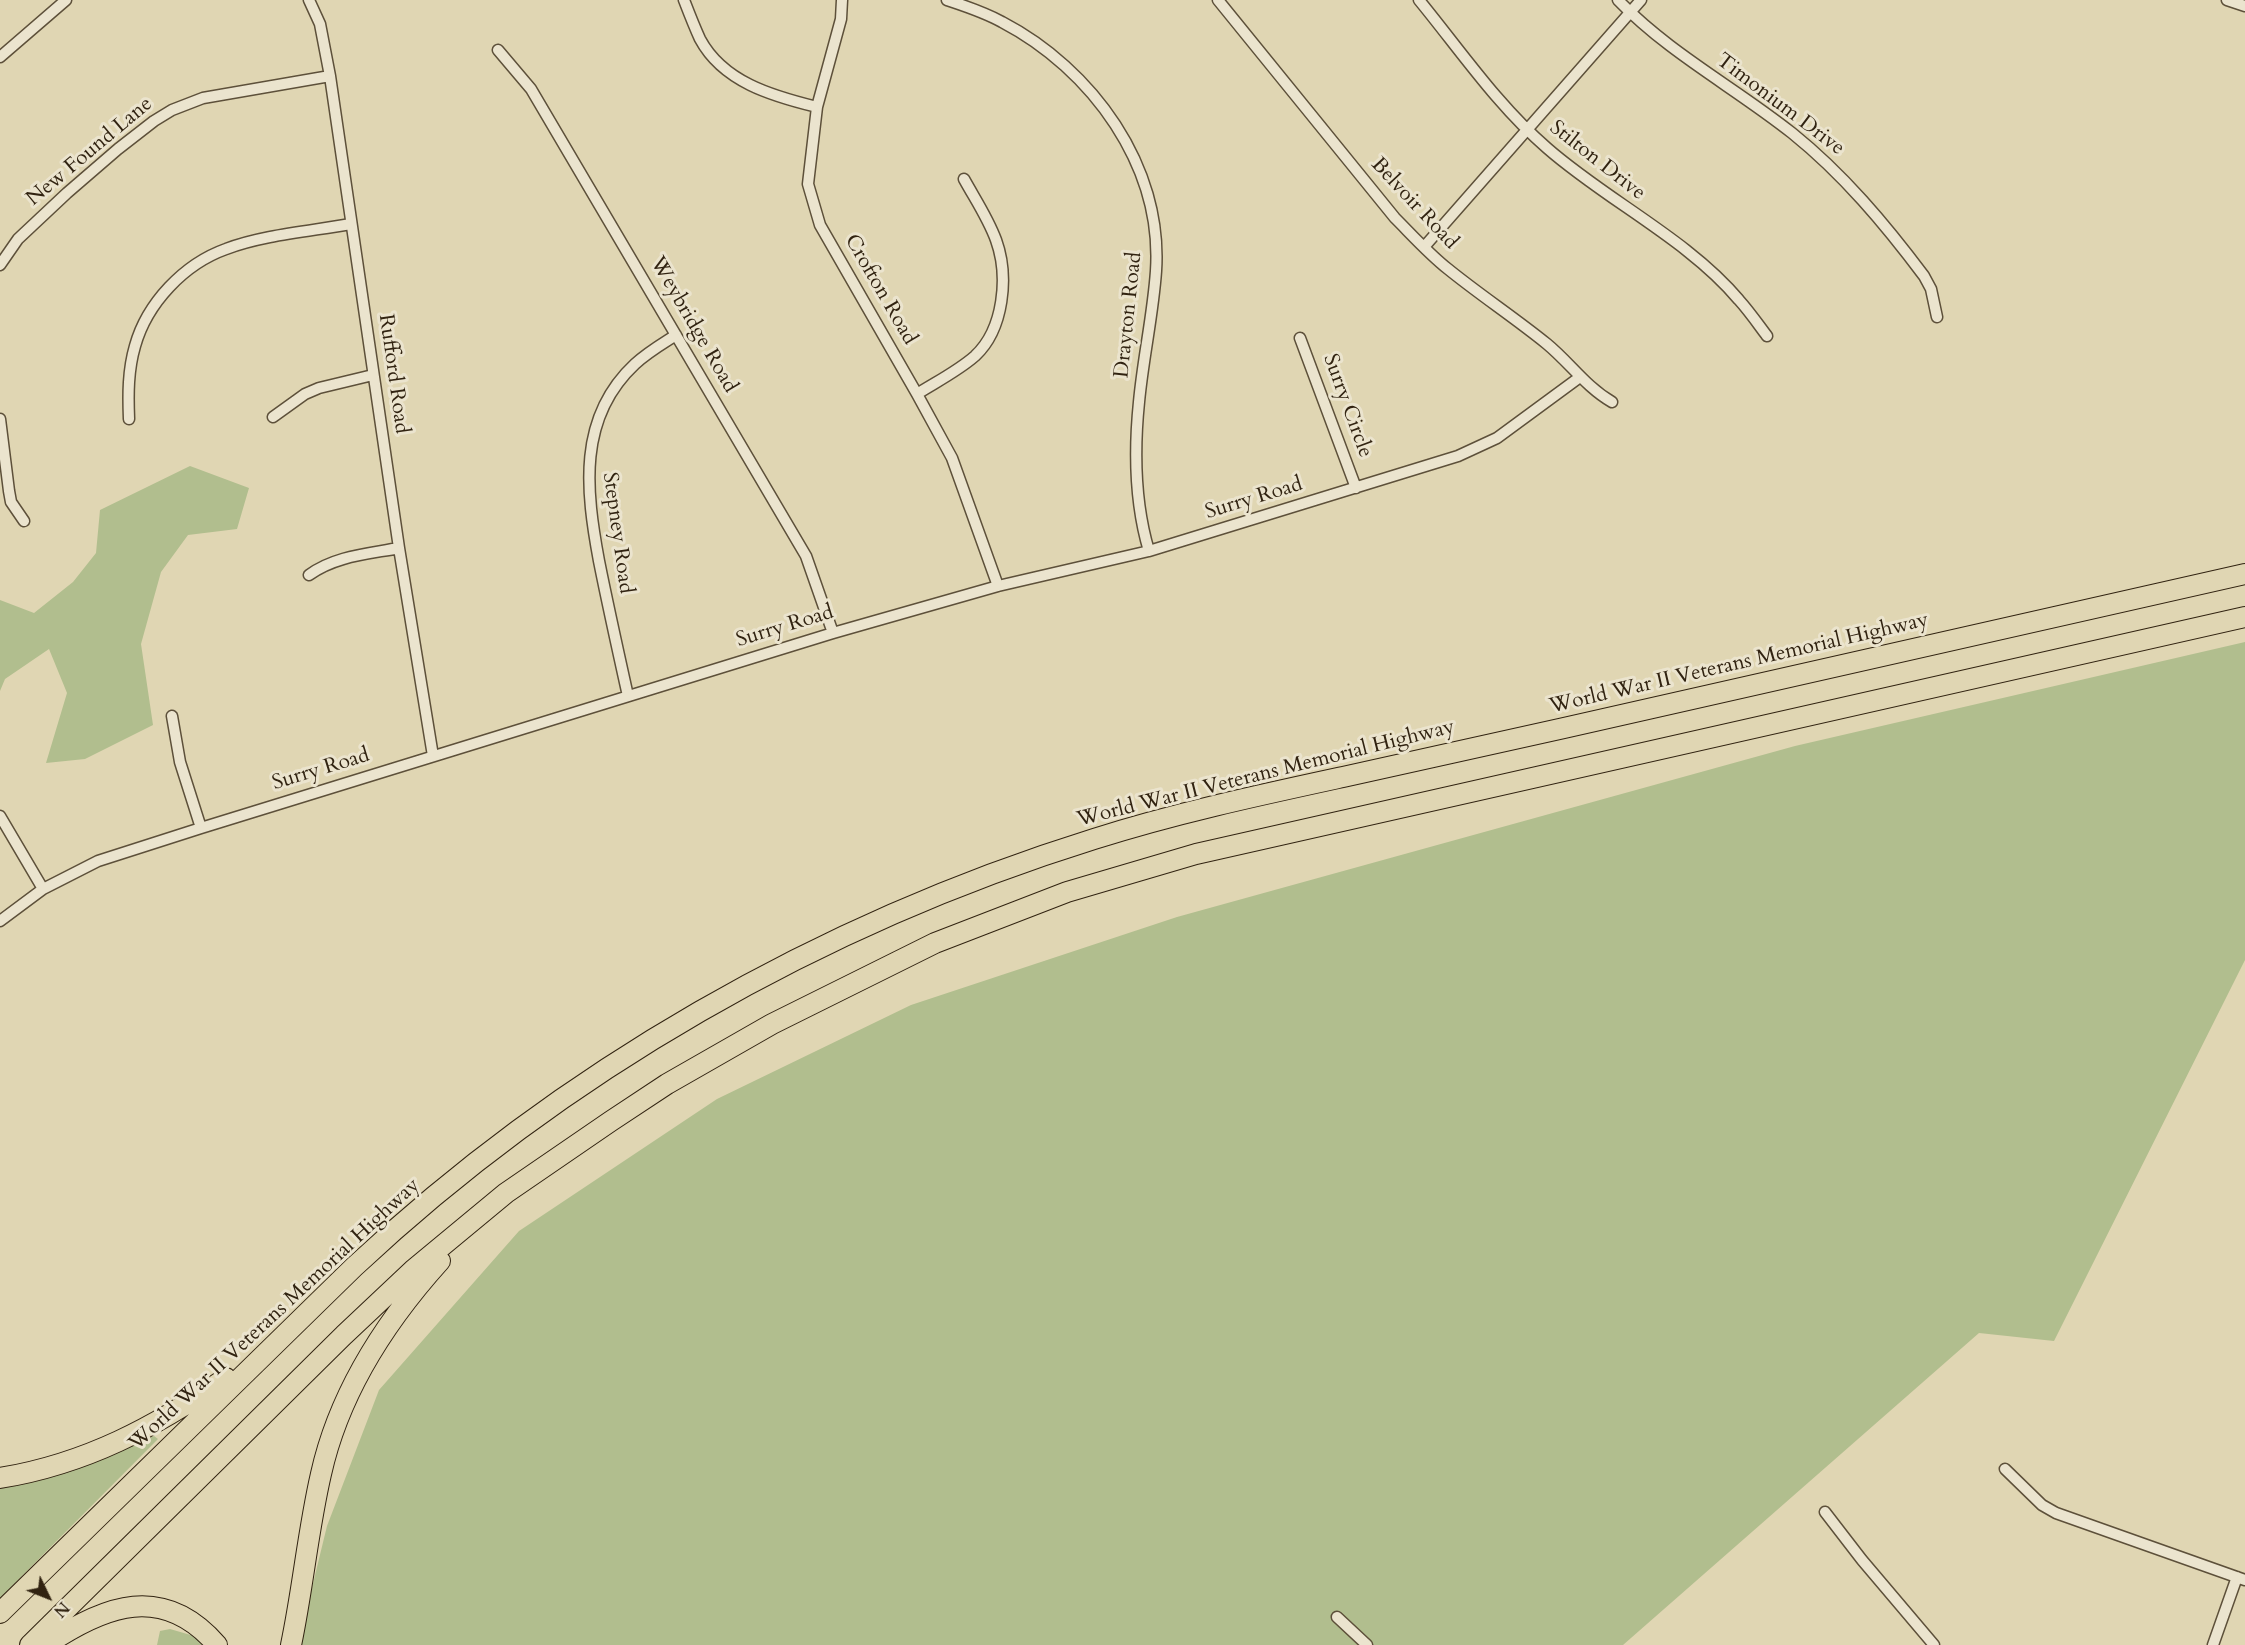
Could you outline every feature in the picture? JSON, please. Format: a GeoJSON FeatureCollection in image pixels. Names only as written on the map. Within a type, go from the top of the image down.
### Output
{"type":"FeatureCollection","features":[{"type":"Feature","properties":{"kind":"highway","name":"World War II Veterans Memorial Highway"},"geometry":{"type":"LineString","coordinates":[[0,1613],[270,1348],[420,1208],[540,1115],[660,1035],[766,975],[884,918],[977,880],[1096,838],[1245,799],[2245,574]]}},
{"type":"Feature","properties":{"kind":"highway"},"geometry":{"type":"LineString","coordinates":[[30,1645],[344,1335],[456,1233],[506,1193],[611,1121],[735,1044],[820,999],[935,943],[1067,892],[1196,854],[2245,617]]}},
{"type":"Feature","properties":{"kind":"highway"},"geometry":{"type":"LineString","coordinates":[[291,1645],[321,1472],[340,1414],[370,1354],[393,1317],[447,1253],[456,1233]]}},
{"type":"Feature","properties":{"kind":"highway"},"geometry":{"type":"LineString","coordinates":[[0,1478],[52,1467],[117,1444],[180,1410],[270,1348]]}},
{"type":"Feature","properties":{"kind":"highway"},"geometry":{"type":"LineString","coordinates":[[46,1645],[90,1617],[114,1609],[138,1606],[167,1610],[182,1616],[196,1625],[217,1645]]}},
{"type":"Feature","properties":{"kind":"street"},"geometry":{"type":"LineString","coordinates":[[0,57],[66,0]]}},
{"type":"Feature","properties":{"kind":"street","name":"Rufford Road"},"geometry":{"type":"LineString","coordinates":[[309,0],[320,24],[330,76],[399,548],[433,756]]}},
{"type":"Feature","properties":{"kind":"street"},"geometry":{"type":"LineString","coordinates":[[684,0],[700,39],[723,67],[752,86],[771,94],[816,106]]}},
{"type":"Feature","properties":{"kind":"street","name":"Crofton Road"},"geometry":{"type":"LineString","coordinates":[[842,0],[841,19],[816,106],[808,184],[820,225],[952,458],[998,586]]}},
{"type":"Feature","properties":{"kind":"street","name":"Drayton Road"},"geometry":{"type":"LineString","coordinates":[[947,0],[1001,21],[1023,34],[1070,70],[1102,104],[1129,148],[1139,171],[1147,195],[1156,244],[1153,309],[1138,404],[1137,442],[1140,514],[1149,551]]}},
{"type":"Feature","properties":{"kind":"street","name":"Belvoir Road"},"geometry":{"type":"LineString","coordinates":[[1218,0],[1381,201],[1424,247],[1447,268],[1547,344],[1571,365],[1589,386],[1612,402]]}},
{"type":"Feature","properties":{"kind":"street","name":"Stilton Drive"},"geometry":{"type":"LineString","coordinates":[[1419,0],[1506,108],[1526,129],[1584,178],[1713,273],[1739,299],[1767,336]]}},
{"type":"Feature","properties":{"kind":"street","name":"Timonium Drive"},"geometry":{"type":"LineString","coordinates":[[1618,0],[1674,50],[1790,131],[1844,179],[1924,276],[1931,289],[1937,317]]}},
{"type":"Feature","properties":{"kind":"street"},"geometry":{"type":"LineString","coordinates":[[1424,247],[1641,0]]}},
{"type":"Feature","properties":{"kind":"street"},"geometry":{"type":"LineString","coordinates":[[2227,0],[2245,6]]}},
{"type":"Feature","properties":{"kind":"street","name":"Weybridge Road"},"geometry":{"type":"LineString","coordinates":[[498,50],[531,89],[806,556],[833,633]]}},
{"type":"Feature","properties":{"kind":"street","name":"New Found Lane"},"geometry":{"type":"LineString","coordinates":[[0,266],[18,239],[67,193],[118,149],[172,110],[203,98],[330,76]]}},
{"type":"Feature","properties":{"kind":"street"},"geometry":{"type":"LineString","coordinates":[[917,394],[962,366],[986,344],[997,319],[1001,302],[1003,281],[997,243],[991,226],[964,179]]}},
{"type":"Feature","properties":{"kind":"street"},"geometry":{"type":"LineString","coordinates":[[129,419],[128,392],[135,345],[154,306],[179,277],[194,265],[226,249],[248,242],[351,224]]}},
{"type":"Feature","properties":{"kind":"street","name":"Stepney Road"},"geometry":{"type":"LineString","coordinates":[[628,696],[597,547],[588,483],[591,447],[603,409],[622,379],[648,353],[676,334]]}},
{"type":"Feature","properties":{"kind":"street","name":"Surry Circle"},"geometry":{"type":"LineString","coordinates":[[1300,338],[1356,488]]}},
{"type":"Feature","properties":{"kind":"street"},"geometry":{"type":"LineString","coordinates":[[273,417],[305,394],[319,388],[373,375]]}},
{"type":"Feature","properties":{"kind":"street","name":"Surry Road"},"geometry":{"type":"LineString","coordinates":[[0,921],[43,889],[98,861],[201,828],[833,633],[998,586],[1149,551],[1458,456],[1497,438],[1580,377]]}},
{"type":"Feature","properties":{"kind":"street"},"geometry":{"type":"LineString","coordinates":[[0,419],[1,442],[11,502],[24,521]]}},
{"type":"Feature","properties":{"kind":"street"},"geometry":{"type":"LineString","coordinates":[[309,575],[331,562],[399,548]]}},
{"type":"Feature","properties":{"kind":"street"},"geometry":{"type":"LineString","coordinates":[[172,716],[180,762],[201,828]]}},
{"type":"Feature","properties":{"kind":"street"},"geometry":{"type":"LineString","coordinates":[[0,816],[43,889]]}},
{"type":"Feature","properties":{"kind":"street"},"geometry":{"type":"LineString","coordinates":[[2005,1469],[2042,1505],[2056,1513],[2241,1579],[2213,1645]]}},
{"type":"Feature","properties":{"kind":"street"},"geometry":{"type":"LineString","coordinates":[[1825,1512],[1862,1560],[1934,1645]]}},
{"type":"Feature","properties":{"kind":"street"},"geometry":{"type":"LineString","coordinates":[[1337,1617],[1367,1645]]}},
{"type":"Feature","properties":{"kind":"green space"},"geometry":{"type":"Polygon","coordinates":[[[190,466],[249,488],[237,529],[188,535],[161,572],[141,644],[153,725],[85,759],[46,763],[67,693],[49,649],[5,679],[0,691],[0,600],[34,613],[73,582],[96,553],[100,510],[190,466]]]}},
{"type":"Feature","properties":{"kind":"green space"},"geometry":{"type":"Polygon","coordinates":[[[2245,642],[2245,960],[2054,1341],[1979,1333],[1623,1645],[298,1645],[327,1526],[379,1390],[519,1231],[717,1099],[911,1005],[1177,917],[1795,746],[2245,642]]]}},
{"type":"Feature","properties":{"kind":"green space"},"geometry":{"type":"Polygon","coordinates":[[[154,1436],[158,1439],[0,1598],[0,1487],[102,1457],[154,1436]]]}},
{"type":"Feature","properties":{"kind":"green space"},"geometry":{"type":"Polygon","coordinates":[[[170,1629],[194,1636],[206,1645],[157,1645],[160,1631],[170,1629]]]}}]}
